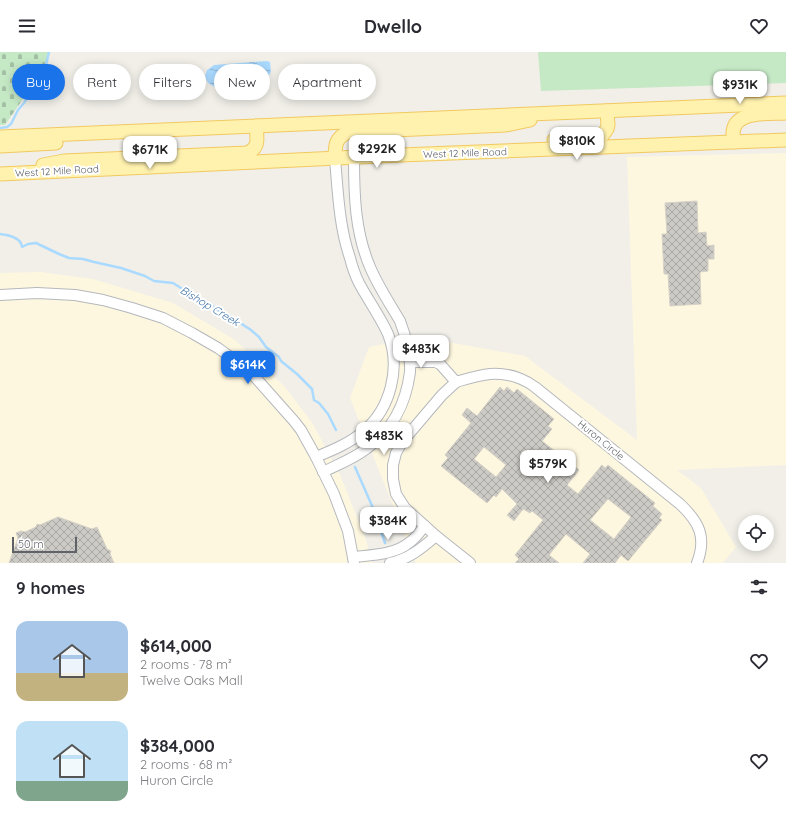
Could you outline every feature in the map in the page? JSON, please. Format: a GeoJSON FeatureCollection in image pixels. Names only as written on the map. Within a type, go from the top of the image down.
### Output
{"type":"FeatureCollection","features":[{"type":"Feature","properties":{"kind":"main road"},"geometry":{"type":"LineString","coordinates":[[0,137],[786,103]]}},
{"type":"Feature","properties":{"kind":"main road"},"geometry":{"type":"LineString","coordinates":[[418,155],[451,145],[598,138],[607,130],[607,111]]}},
{"type":"Feature","properties":{"kind":"main road"},"geometry":{"type":"LineString","coordinates":[[335,159],[335,149],[338,140],[341,136],[349,132],[506,125],[565,112]]}},
{"type":"Feature","properties":{"kind":"main road"},"geometry":{"type":"LineString","coordinates":[[734,142],[734,129],[738,121],[742,118],[752,115],[786,113]]}},
{"type":"Feature","properties":{"kind":"main road"},"geometry":{"type":"LineString","coordinates":[[0,174],[64,161],[247,153],[256,146],[256,126]]}},
{"type":"Feature","properties":{"kind":"main road"},"geometry":{"type":"LineString","coordinates":[[0,146],[155,138],[174,129]]}},
{"type":"Feature","properties":{"kind":"main road","name":"West 12 Mile Road"},"geometry":{"type":"LineString","coordinates":[[0,174],[786,140]]}},
{"type":"Feature","properties":{"kind":"street"},"geometry":{"type":"LineString","coordinates":[[323,472],[366,450],[385,432],[395,418],[404,399],[410,372],[410,362],[405,336],[400,321],[375,278],[361,241],[355,199],[354,158]]}},
{"type":"Feature","properties":{"kind":"street"},"geometry":{"type":"LineString","coordinates":[[316,457],[355,438],[371,424],[382,410],[389,394],[393,370],[393,355],[390,339],[359,282],[346,246],[342,226],[335,159]]}},
{"type":"Feature","properties":{"kind":"street"},"geometry":{"type":"LineString","coordinates":[[0,295],[37,293],[75,295],[103,300],[132,308],[163,318],[218,348],[240,364],[256,377],[301,430],[334,494],[348,531],[353,560],[390,552],[401,548],[410,543],[425,526]]}},
{"type":"Feature","properties":{"kind":"street"},"geometry":{"type":"LineString","coordinates":[[410,362],[435,362],[440,364],[456,382]]}},
{"type":"Feature","properties":{"kind":"street","name":"Huron Circle"},"geometry":{"type":"LineString","coordinates":[[470,563],[436,536],[405,508],[396,494],[393,479],[393,465],[396,453],[402,442],[442,395],[456,382],[484,374],[501,373],[522,379],[536,387],[690,513],[698,526],[701,537],[701,552],[698,563]]}},
{"type":"Feature","properties":{"kind":"street"},"geometry":{"type":"LineString","coordinates":[[390,563],[410,557],[436,536]]}},
{"type":"Feature","properties":{"kind":"shaded area"},"geometry":{"type":"Polygon","coordinates":[[[786,153],[786,465],[677,470],[701,488],[736,547],[723,563],[416,563],[350,398],[369,347],[420,337],[525,356],[637,440],[627,157],[786,153]]]}},
{"type":"Feature","properties":{"kind":"shaded area"},"geometry":{"type":"Polygon","coordinates":[[[40,272],[93,279],[173,303],[235,340],[285,387],[313,424],[341,477],[366,540],[372,563],[0,563],[0,273],[40,272]]]}},
{"type":"Feature","properties":{"kind":"green space"},"geometry":{"type":"Polygon","coordinates":[[[0,52],[50,52],[47,64],[12,64],[12,100],[22,100],[5,125],[0,125],[0,52]]]}},
{"type":"Feature","properties":{"kind":"green space"},"geometry":{"type":"Polygon","coordinates":[[[538,52],[786,52],[786,83],[541,91],[538,52]]]}},
{"type":"Feature","properties":{"kind":"water"},"geometry":{"type":"Polygon","coordinates":[[[267,61],[270,62],[271,72],[270,74],[270,64],[227,64],[267,61]]]}},
{"type":"Feature","properties":{"kind":"water"},"geometry":{"type":"Polygon","coordinates":[[[214,65],[214,86],[207,81],[207,70],[214,65]]]}},
{"type":"Feature","properties":{"kind":"building"},"geometry":{"type":"Polygon","coordinates":[[[697,201],[698,233],[706,232],[707,246],[714,245],[714,259],[708,259],[708,271],[700,272],[701,304],[670,306],[668,274],[664,274],[662,234],[667,234],[665,203],[697,201]]]}},
{"type":"Feature","properties":{"kind":"building"},"geometry":{"type":"Polygon","coordinates":[[[500,387],[504,391],[507,387],[514,393],[517,389],[554,419],[548,426],[552,429],[542,441],[579,470],[567,485],[578,494],[602,465],[605,468],[608,465],[655,503],[653,506],[662,514],[659,518],[662,520],[628,561],[621,555],[615,563],[583,563],[590,554],[566,534],[549,555],[559,563],[515,563],[519,559],[515,555],[543,520],[532,511],[530,513],[523,509],[514,521],[507,515],[517,504],[502,489],[496,497],[494,495],[487,503],[441,466],[448,458],[445,455],[471,423],[462,415],[467,408],[477,416],[500,387]],[[484,447],[474,459],[496,477],[506,465],[484,447]],[[608,499],[590,520],[614,539],[631,517],[608,499]]]}},
{"type":"Feature","properties":{"kind":"building"},"geometry":{"type":"Polygon","coordinates":[[[58,517],[92,529],[97,527],[107,549],[111,551],[110,554],[114,563],[9,563],[18,538],[16,533],[21,531],[25,532],[36,527],[37,524],[40,525],[58,517]]]}},
{"type":"Feature","properties":{"kind":"waterway"},"geometry":{"type":"LineString","coordinates":[[0,128],[7,127],[11,124],[18,110],[31,91],[36,87],[45,69],[49,52]]}},
{"type":"Feature","properties":{"kind":"waterway","name":"Bishop Creek"},"geometry":{"type":"LineString","coordinates":[[0,234],[17,239],[22,247],[28,244],[36,243],[69,258],[83,259],[121,268],[145,276],[154,281],[173,283],[225,313],[251,330],[259,337],[266,347],[279,357],[281,361],[312,389],[314,400],[319,403],[328,414],[336,430]]}},
{"type":"Feature","properties":{"kind":"waterway","name":"Bishop Creek"},"geometry":{"type":"LineString","coordinates":[[355,467],[373,508],[385,543]]}}]}
